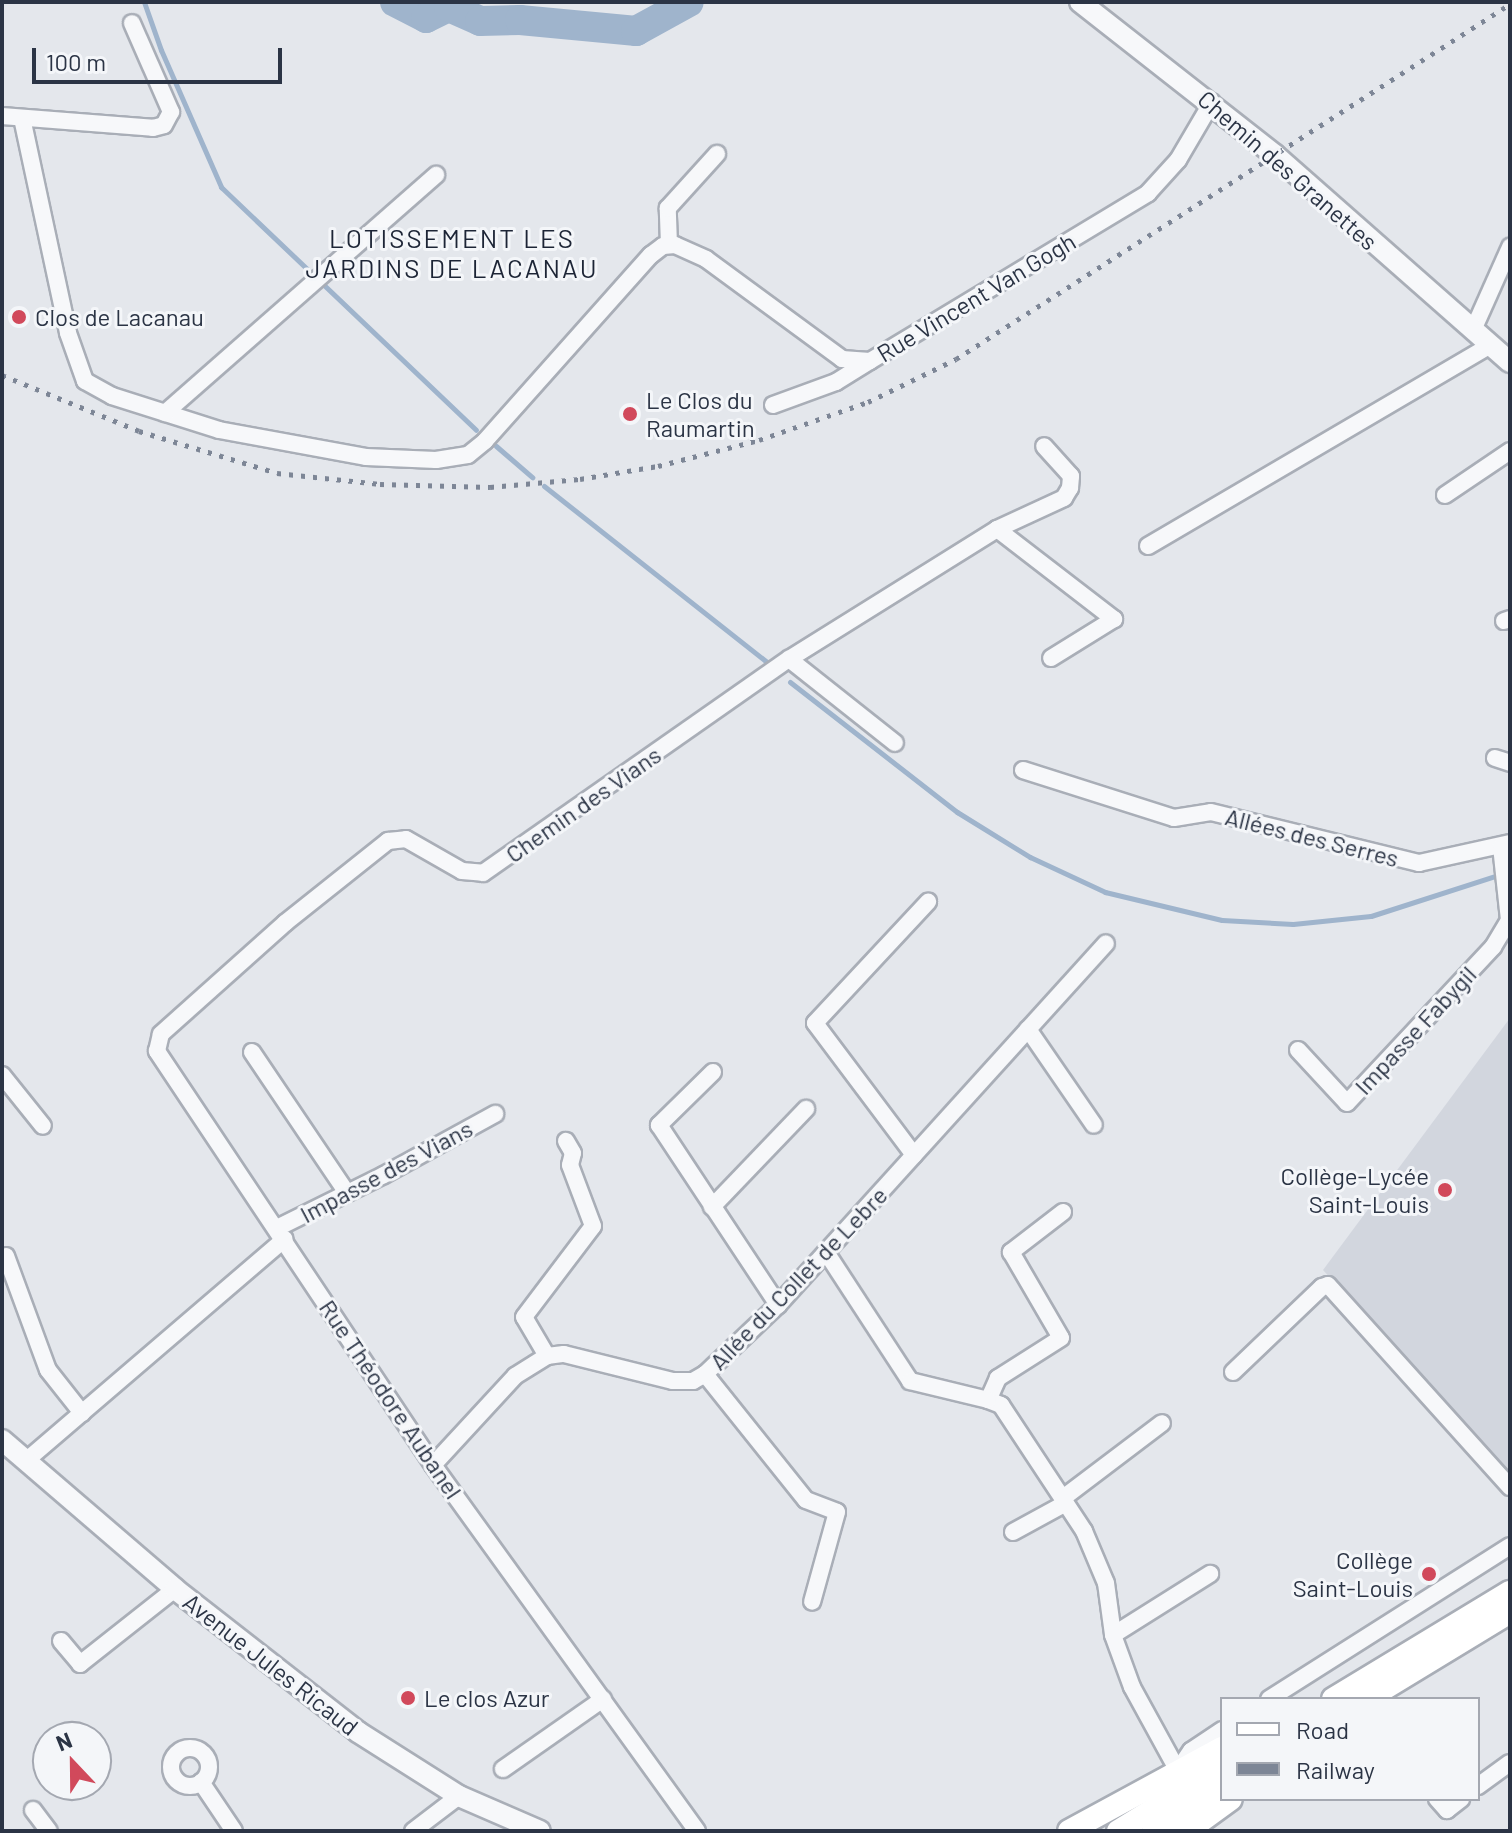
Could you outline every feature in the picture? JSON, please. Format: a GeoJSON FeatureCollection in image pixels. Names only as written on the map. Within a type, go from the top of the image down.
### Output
{"type":"FeatureCollection","features":[{"type":"Feature","properties":{"kind":"main road"},"geometry":{"type":"LineString","coordinates":[[1336,1697],[1510,1592]]}},
{"type":"Feature","properties":{"kind":"main road"},"geometry":{"type":"LineString","coordinates":[[1370,1697],[1510,1612]]}},
{"type":"Feature","properties":{"kind":"main road"},"geometry":{"type":"LineString","coordinates":[[1322,1697],[1409,1652]]}},
{"type":"Feature","properties":{"kind":"main road"},"geometry":{"type":"LineString","coordinates":[[1069,1831],[1220,1749]]}},
{"type":"Feature","properties":{"kind":"main road"},"geometry":{"type":"LineString","coordinates":[[1118,1831],[1220,1768]]}},
{"type":"Feature","properties":{"kind":"main road"},"geometry":{"type":"LineString","coordinates":[[1153,1831],[1220,1789]]}},
{"type":"Feature","properties":{"kind":"main road"},"geometry":{"type":"LineString","coordinates":[[1187,1831],[1228,1801]]}},
{"type":"Feature","properties":{"kind":"street","name":"Chemin des Granettes"},"geometry":{"type":"LineString","coordinates":[[1080,2],[1212,102],[1510,362]]}},
{"type":"Feature","properties":{"kind":"street"},"geometry":{"type":"LineString","coordinates":[[2,116],[153,128],[164,125],[171,112],[132,23]]}},
{"type":"Feature","properties":{"kind":"street","name":"Rue Vincent Van Gogh"},"geometry":{"type":"LineString","coordinates":[[669,245],[691,250],[706,259],[842,359],[870,361],[1148,193],[1178,160],[1212,102]]}},
{"type":"Feature","properties":{"kind":"street"},"geometry":{"type":"LineString","coordinates":[[22,118],[68,333],[85,381],[112,396],[234,434],[366,457],[436,460],[468,455],[485,441],[651,255],[669,245],[668,208],[717,154]]}},
{"type":"Feature","properties":{"kind":"street"},"geometry":{"type":"LineString","coordinates":[[165,413],[436,175]]}},
{"type":"Feature","properties":{"kind":"street"},"geometry":{"type":"LineString","coordinates":[[1474,328],[1510,247]]}},
{"type":"Feature","properties":{"kind":"street"},"geometry":{"type":"LineString","coordinates":[[1148,546],[1491,345]]}},
{"type":"Feature","properties":{"kind":"street"},"geometry":{"type":"LineString","coordinates":[[773,405],[836,382],[870,361]]}},
{"type":"Feature","properties":{"kind":"street","name":"Chemin des Vians"},"geometry":{"type":"LineString","coordinates":[[281,1233],[157,1051],[161,1034],[285,923],[388,841],[406,839],[462,871],[483,873],[789,659],[997,529],[1064,498],[1070,488],[1071,476],[1044,446]]}},
{"type":"Feature","properties":{"kind":"street"},"geometry":{"type":"LineString","coordinates":[[1445,495],[1510,451]]}},
{"type":"Feature","properties":{"kind":"street"},"geometry":{"type":"LineString","coordinates":[[997,529],[1114,619],[1051,658]]}},
{"type":"Feature","properties":{"kind":"street"},"geometry":{"type":"LineString","coordinates":[[789,659],[895,743]]}},
{"type":"Feature","properties":{"kind":"street","name":"Allées des Serres"},"geometry":{"type":"LineString","coordinates":[[1023,770],[1174,818],[1211,812],[1419,863],[1505,844]]}},
{"type":"Feature","properties":{"kind":"street","name":"Impasse Fabygil"},"geometry":{"type":"LineString","coordinates":[[1298,1050],[1347,1103],[1493,947],[1509,920],[1505,844]]}},
{"type":"Feature","properties":{"kind":"street"},"geometry":{"type":"LineString","coordinates":[[914,1155],[815,1023],[928,902]]}},
{"type":"Feature","properties":{"kind":"street","name":"Allée du Collet de Lebre"},"geometry":{"type":"LineString","coordinates":[[547,1356],[564,1354],[673,1381],[693,1381],[705,1374],[778,1305],[1106,943]]}},
{"type":"Feature","properties":{"kind":"street"},"geometry":{"type":"LineString","coordinates":[[1028,1029],[1094,1125]]}},
{"type":"Feature","properties":{"kind":"street"},"geometry":{"type":"LineString","coordinates":[[252,1052],[347,1193]]}},
{"type":"Feature","properties":{"kind":"street"},"geometry":{"type":"LineString","coordinates":[[713,1072],[659,1125],[778,1305]]}},
{"type":"Feature","properties":{"kind":"street"},"geometry":{"type":"LineString","coordinates":[[2,1075],[43,1126]]}},
{"type":"Feature","properties":{"kind":"street"},"geometry":{"type":"LineString","coordinates":[[712,1207],[806,1109]]}},
{"type":"Feature","properties":{"kind":"street","name":"Impasse des Vians"},"geometry":{"type":"LineString","coordinates":[[281,1233],[347,1193],[495,1114]]}},
{"type":"Feature","properties":{"kind":"street"},"geometry":{"type":"LineString","coordinates":[[433,1465],[515,1376],[547,1356],[524,1317],[593,1226],[570,1165],[573,1153],[566,1141]]}},
{"type":"Feature","properties":{"kind":"street"},"geometry":{"type":"LineString","coordinates":[[988,1400],[998,1378],[1061,1338],[1011,1252],[1063,1212]]}},
{"type":"Feature","properties":{"kind":"street"},"geometry":{"type":"LineString","coordinates":[[28,1459],[281,1233]]}},
{"type":"Feature","properties":{"kind":"street","name":"Rue Théodore Aubanel"},"geometry":{"type":"LineString","coordinates":[[281,1233],[433,1465],[697,1831]]}},
{"type":"Feature","properties":{"kind":"street"},"geometry":{"type":"LineString","coordinates":[[826,1252],[910,1381],[1001,1405],[1084,1531],[1106,1583],[1113,1635],[1132,1687],[1178,1771],[1191,1751],[1220,1731]]}},
{"type":"Feature","properties":{"kind":"street"},"geometry":{"type":"LineString","coordinates":[[6,1256],[48,1370],[82,1413]]}},
{"type":"Feature","properties":{"kind":"street"},"geometry":{"type":"LineString","coordinates":[[1233,1372],[1328,1285],[1510,1487]]}},
{"type":"Feature","properties":{"kind":"street"},"geometry":{"type":"LineString","coordinates":[[705,1374],[806,1500],[837,1512],[812,1602]]}},
{"type":"Feature","properties":{"kind":"street"},"geometry":{"type":"LineString","coordinates":[[1013,1532],[1065,1500],[1162,1423]]}},
{"type":"Feature","properties":{"kind":"street","name":"Avenue Jules Ricaud"},"geometry":{"type":"LineString","coordinates":[[2,1440],[28,1459],[175,1589],[358,1732],[459,1796],[540,1831]]}},
{"type":"Feature","properties":{"kind":"street"},"geometry":{"type":"LineString","coordinates":[[1272,1697],[1510,1546]]}},
{"type":"Feature","properties":{"kind":"street"},"geometry":{"type":"LineString","coordinates":[[1113,1635],[1210,1574]]}},
{"type":"Feature","properties":{"kind":"street"},"geometry":{"type":"LineString","coordinates":[[61,1641],[80,1664],[175,1589]]}},
{"type":"Feature","properties":{"kind":"street"},"geometry":{"type":"LineString","coordinates":[[503,1769],[603,1699]]}},
{"type":"Feature","properties":{"kind":"street"},"geometry":{"type":"LineString","coordinates":[[1480,1785],[1510,1763]]}},
{"type":"Feature","properties":{"kind":"street"},"geometry":{"type":"LineString","coordinates":[[201,1782],[234,1831]]}},
{"type":"Feature","properties":{"kind":"street"},"geometry":{"type":"LineString","coordinates":[[413,1831],[459,1796]]}},
{"type":"Feature","properties":{"kind":"street"},"geometry":{"type":"LineString","coordinates":[[1439,1801],[1447,1810],[1458,1801]]}},
{"type":"Feature","properties":{"kind":"street"},"geometry":{"type":"LineString","coordinates":[[33,1810],[49,1831]]}},
{"type":"Feature","properties":{"kind":"shaded area","name":"Collège-Lycée Saint-Louis"},"geometry":{"type":"Polygon","coordinates":[[[1510,1018],[1510,1474],[1323,1270],[1510,1018]]]}},
{"type":"Feature","properties":{"kind":"waterway"},"geometry":{"type":"LineString","coordinates":[[144,2],[161,50],[221,187],[476,430]]}},
{"type":"Feature","properties":{"kind":"waterway"},"geometry":{"type":"LineString","coordinates":[[395,2],[426,18],[449,7],[480,21],[520,20],[636,31],[689,2]]}},
{"type":"Feature","properties":{"kind":"waterway"},"geometry":{"type":"LineString","coordinates":[[496,446],[532,477]]}},
{"type":"Feature","properties":{"kind":"waterway"},"geometry":{"type":"LineString","coordinates":[[544,486],[772,666]]}},
{"type":"Feature","properties":{"kind":"waterway"},"geometry":{"type":"LineString","coordinates":[[790,682],[957,812],[1030,857],[1105,892],[1222,920],[1293,924],[1371,916],[1495,876]]}},
{"type":"Feature","properties":{"kind":"railway"},"geometry":{"type":"LineString","coordinates":[[2,375],[139,431],[277,473],[380,484],[490,487],[580,479],[658,466],[759,440],[868,402],[956,359],[1510,4]]}},
{"type":"Feature","properties":{"kind":"place","name":"Clos de Lacanau"},"geometry":{"type":"Point","coordinates":[19,317]}},
{"type":"Feature","properties":{"kind":"place","name":"Le Clos du Raumartin"},"geometry":{"type":"Point","coordinates":[630,414]}},
{"type":"Feature","properties":{"kind":"place","name":"Collège-Lycée Saint-Louis"},"geometry":{"type":"Point","coordinates":[1445,1190]}},
{"type":"Feature","properties":{"kind":"place","name":"Collège Saint-Louis"},"geometry":{"type":"Point","coordinates":[1429,1574]}},
{"type":"Feature","properties":{"kind":"place","name":"Le clos Azur"},"geometry":{"type":"Point","coordinates":[408,1698]}},
{"type":"Feature","properties":{"kind":"district","name":"LOTISSEMENT LES JARDINS DE LACANAU"},"geometry":{"type":"Point","coordinates":[452,253]}}]}
